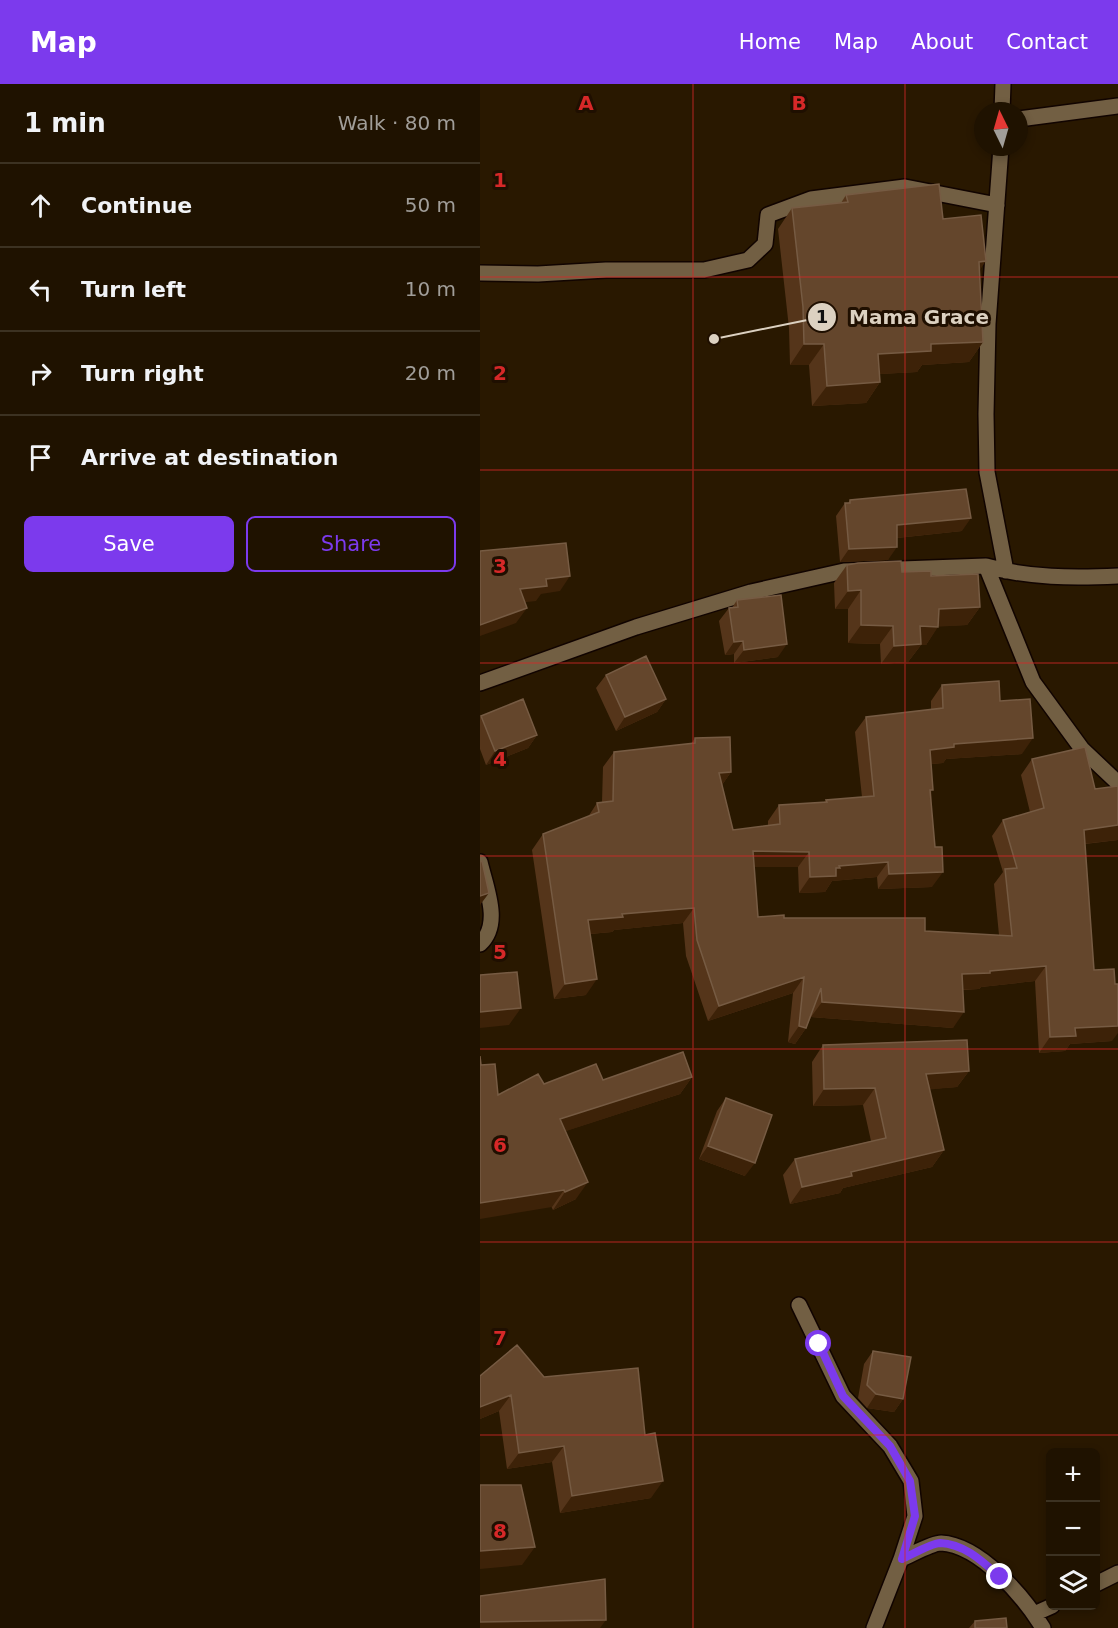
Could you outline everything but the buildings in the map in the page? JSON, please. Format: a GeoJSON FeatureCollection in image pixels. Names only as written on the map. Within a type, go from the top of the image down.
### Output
{"type":"FeatureCollection","features":[{"type":"Feature","properties":{"kind":"street"},"geometry":{"type":"LineString","coordinates":[[1002,102],[1003,84]]}},
{"type":"Feature","properties":{"kind":"street"},"geometry":{"type":"LineString","coordinates":[[1028,118],[1118,106]]}},
{"type":"Feature","properties":{"kind":"street"},"geometry":{"type":"LineString","coordinates":[[1000,156],[988,324],[987,472],[1006,571]]}},
{"type":"Feature","properties":{"kind":"street"},"geometry":{"type":"LineString","coordinates":[[480,273],[704,270],[748,260],[765,244],[768,215],[811,199],[893,188],[905,187],[997,205]]}},
{"type":"Feature","properties":{"kind":"street"},"geometry":{"type":"LineString","coordinates":[[986,566],[1033,682],[1082,749],[1118,783]]}},
{"type":"Feature","properties":{"kind":"street"},"geometry":{"type":"LineString","coordinates":[[480,683],[636,627],[751,592],[844,572],[986,566],[1006,571],[1069,578],[1118,576]]}},
{"type":"Feature","properties":{"kind":"street"},"geometry":{"type":"LineString","coordinates":[[480,862],[492,918],[488,936],[480,944]]}},
{"type":"Feature","properties":{"kind":"street"},"geometry":{"type":"LineString","coordinates":[[799,1305],[843,1396],[890,1446],[910,1481],[915,1516],[902,1559],[874,1628]]}},
{"type":"Feature","properties":{"kind":"street"},"geometry":{"type":"LineString","coordinates":[[902,1559],[939,1543],[973,1553],[1027,1603],[1043,1628]]}},
{"type":"Feature","properties":{"kind":"street"},"geometry":{"type":"LineString","coordinates":[[1100,1582],[1118,1573]]}},
{"type":"Feature","properties":{"kind":"street"},"geometry":{"type":"LineString","coordinates":[[1034,1614],[1046,1608]]}},
{"type":"Feature","properties":{"kind":"place","name":"Mama Grace"},"geometry":{"type":"Point","coordinates":[714,339]}},
{"type":"Feature","properties":{"kind":"route"},"geometry":{"type":"LineString","coordinates":[[819,1344],[843,1396],[890,1446],[910,1481],[915,1516],[902,1559],[939,1543],[973,1553],[1000,1577]]}}]}
